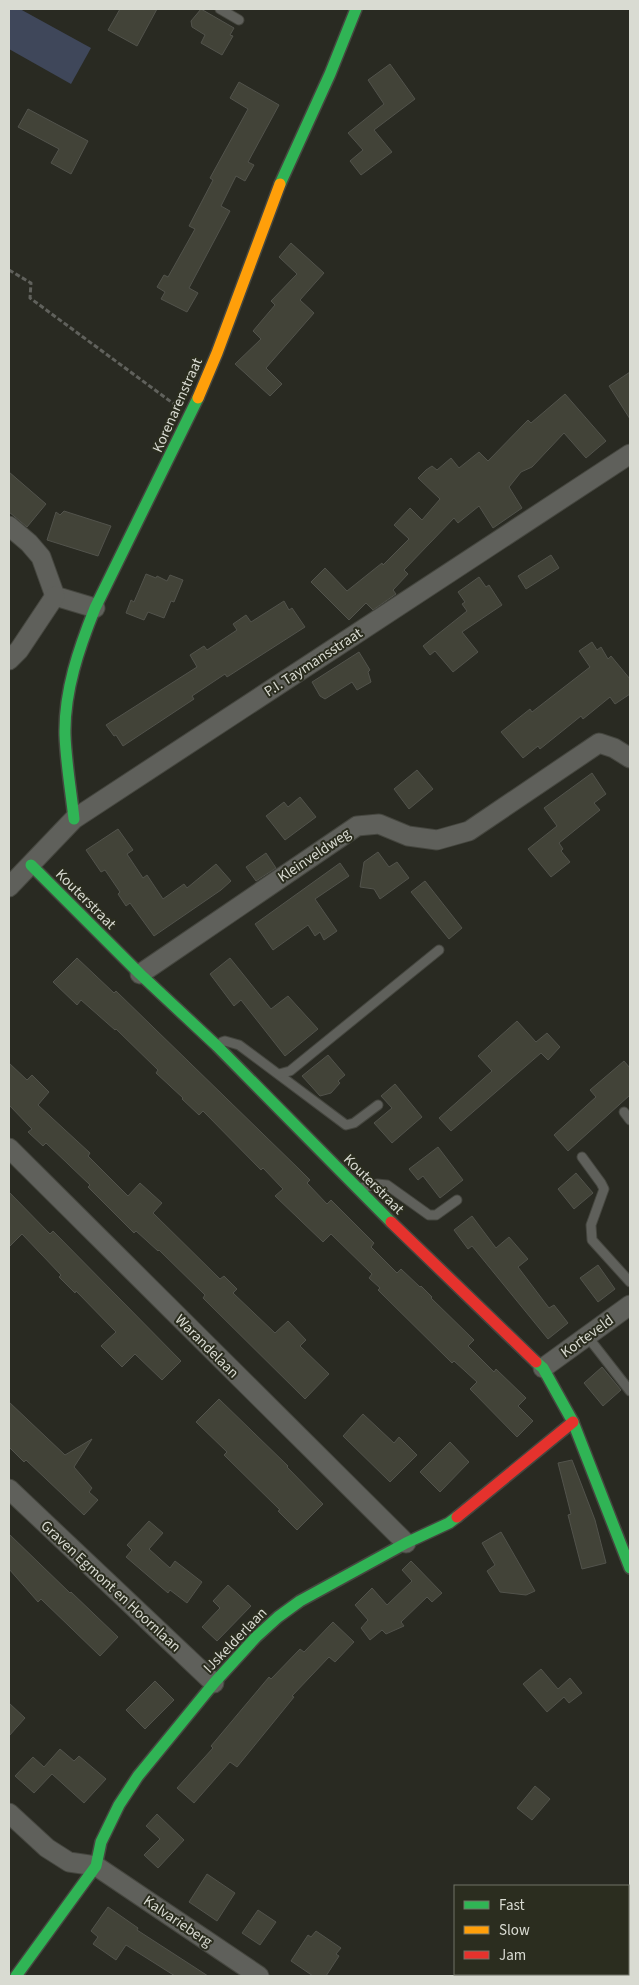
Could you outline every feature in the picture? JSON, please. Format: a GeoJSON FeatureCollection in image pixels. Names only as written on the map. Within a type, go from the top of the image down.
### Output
{"type":"FeatureCollection","features":[{"type":"Feature","properties":{"kind":"street","name":"Korenarenstraat"},"geometry":{"type":"LineString","coordinates":[[74,819],[65,734],[68,693],[81,642],[95,608],[190,417],[217,353],[284,174],[330,74],[356,9]]}},
{"type":"Feature","properties":{"kind":"street","name":"P.I. Taymansstraat"},"geometry":{"type":"LineString","coordinates":[[9,887],[74,819],[630,454]]}},
{"type":"Feature","properties":{"kind":"street"},"geometry":{"type":"LineString","coordinates":[[9,526],[29,543],[41,557],[55,596]]}},
{"type":"Feature","properties":{"kind":"street"},"geometry":{"type":"LineString","coordinates":[[55,596],[95,608]]}},
{"type":"Feature","properties":{"kind":"street"},"geometry":{"type":"LineString","coordinates":[[9,660],[19,650],[55,596]]}},
{"type":"Feature","properties":{"kind":"street","name":"Kleinveldweg"},"geometry":{"type":"LineString","coordinates":[[140,974],[356,826],[379,824],[408,836],[437,840],[469,830],[599,743],[614,748],[630,758]]}},
{"type":"Feature","properties":{"kind":"street","name":"Kouterstraat"},"geometry":{"type":"LineString","coordinates":[[30,865],[140,974],[217,1046],[357,1189],[543,1368],[573,1422],[630,1568]]}},
{"type":"Feature","properties":{"kind":"street","name":"Warandelaan"},"geometry":{"type":"LineString","coordinates":[[9,1148],[406,1543]]}},
{"type":"Feature","properties":{"kind":"street","name":"Korteveld"},"geometry":{"type":"LineString","coordinates":[[543,1368],[630,1305]]}},
{"type":"Feature","properties":{"kind":"street","name":"IJskelderlaan"},"geometry":{"type":"LineString","coordinates":[[16,1976],[96,1866],[101,1842],[119,1805],[138,1776],[214,1683],[256,1637],[292,1606],[326,1585],[449,1523],[573,1422]]}},
{"type":"Feature","properties":{"kind":"street","name":"Graven Egmont en Hoornlaan"},"geometry":{"type":"LineString","coordinates":[[9,1489],[214,1683]]}},
{"type":"Feature","properties":{"kind":"street"},"geometry":{"type":"LineString","coordinates":[[9,1813],[47,1848],[69,1862],[96,1866]]}},
{"type":"Feature","properties":{"kind":"street","name":"Kalvarieberg"},"geometry":{"type":"LineString","coordinates":[[96,1866],[259,1976]]}},
{"type":"Feature","properties":{"kind":"lane"},"geometry":{"type":"LineString","coordinates":[[220,9],[239,20]]}},
{"type":"Feature","properties":{"kind":"lane"},"geometry":{"type":"LineString","coordinates":[[279,1074],[290,1070],[439,950]]}},
{"type":"Feature","properties":{"kind":"lane"},"geometry":{"type":"LineString","coordinates":[[217,1046],[225,1041],[239,1045],[346,1125],[354,1123],[378,1105]]}},
{"type":"Feature","properties":{"kind":"lane"},"geometry":{"type":"LineString","coordinates":[[624,1112],[630,1120]]}},
{"type":"Feature","properties":{"kind":"lane"},"geometry":{"type":"LineString","coordinates":[[582,1157],[604,1189],[591,1225],[592,1240],[630,1282]]}},
{"type":"Feature","properties":{"kind":"lane"},"geometry":{"type":"LineString","coordinates":[[357,1189],[377,1184],[386,1185],[429,1215],[436,1215],[457,1200]]}},
{"type":"Feature","properties":{"kind":"lane"},"geometry":{"type":"LineString","coordinates":[[587,1336],[630,1391]]}},
{"type":"Feature","properties":{"kind":"path"},"geometry":{"type":"LineString","coordinates":[[9,270],[30,283],[30,298],[190,417]]}},
{"type":"Feature","properties":{"kind":"shaded area"},"geometry":{"type":"Polygon","coordinates":[[[9,9],[20,9],[91,48],[71,84],[9,49],[9,9]]]}},
{"type":"Feature","properties":{"kind":"building"},"geometry":{"type":"Polygon","coordinates":[[[120,9],[157,9],[137,46],[108,30],[120,9]]]}},
{"type":"Feature","properties":{"kind":"building"},"geometry":{"type":"Polygon","coordinates":[[[201,9],[234,28],[230,35],[233,36],[222,55],[201,43],[205,35],[192,27],[191,21],[201,9]]]}},
{"type":"Feature","properties":{"kind":"building"},"geometry":{"type":"Polygon","coordinates":[[[390,64],[415,99],[374,130],[392,152],[361,175],[350,161],[363,150],[348,133],[384,104],[368,80],[390,64]]]}},
{"type":"Feature","properties":{"kind":"building"},"geometry":{"type":"Polygon","coordinates":[[[239,82],[279,105],[248,162],[254,165],[245,181],[236,176],[221,206],[230,211],[189,288],[198,293],[187,312],[161,299],[165,292],[157,287],[164,275],[168,277],[195,229],[189,226],[213,180],[210,178],[248,109],[230,98],[239,82]]]}},
{"type":"Feature","properties":{"kind":"building"},"geometry":{"type":"Polygon","coordinates":[[[28,109],[88,141],[71,174],[51,163],[59,149],[18,127],[28,109]]]}},
{"type":"Feature","properties":{"kind":"building"},"geometry":{"type":"Polygon","coordinates":[[[291,243],[324,273],[300,300],[314,313],[266,368],[282,384],[270,396],[235,364],[261,339],[253,331],[275,305],[271,301],[297,274],[279,257],[291,243]]]}},
{"type":"Feature","properties":{"kind":"building"},"geometry":{"type":"Polygon","coordinates":[[[630,372],[630,419],[609,386],[630,372]]]}},
{"type":"Feature","properties":{"kind":"building"},"geometry":{"type":"Polygon","coordinates":[[[565,394],[606,441],[586,458],[564,433],[532,467],[521,472],[509,487],[522,508],[493,528],[479,506],[458,523],[454,518],[404,570],[408,574],[393,590],[396,594],[373,610],[366,603],[349,620],[311,582],[325,568],[347,591],[382,563],[383,565],[409,539],[394,525],[410,508],[422,520],[440,499],[418,478],[426,470],[432,466],[437,470],[451,458],[459,468],[479,452],[488,461],[528,420],[531,423],[565,394]]]}},
{"type":"Feature","properties":{"kind":"building"},"geometry":{"type":"Polygon","coordinates":[[[9,472],[46,504],[27,527],[9,512],[9,472]]]}},
{"type":"Feature","properties":{"kind":"building"},"geometry":{"type":"Polygon","coordinates":[[[64,511],[111,526],[98,556],[47,540],[56,512],[60,515],[64,511]]]}},
{"type":"Feature","properties":{"kind":"building"},"geometry":{"type":"Polygon","coordinates":[[[551,555],[559,568],[526,589],[518,576],[551,555]]]}},
{"type":"Feature","properties":{"kind":"building"},"geometry":{"type":"Polygon","coordinates":[[[146,574],[156,578],[157,576],[167,581],[170,575],[183,580],[174,602],[171,601],[164,618],[148,612],[144,620],[126,613],[131,600],[134,602],[146,574]]]}},
{"type":"Feature","properties":{"kind":"building"},"geometry":{"type":"Polygon","coordinates":[[[479,577],[486,587],[489,585],[502,605],[462,632],[478,652],[453,672],[435,651],[430,655],[423,646],[467,611],[462,604],[465,602],[458,592],[479,577]]]}},
{"type":"Feature","properties":{"kind":"building"},"geometry":{"type":"Polygon","coordinates":[[[284,601],[289,610],[292,608],[305,627],[227,677],[225,674],[192,696],[194,699],[123,746],[116,735],[114,736],[106,725],[197,667],[190,655],[204,646],[207,650],[237,630],[233,624],[246,615],[251,622],[284,601]]]}},
{"type":"Feature","properties":{"kind":"building"},"geometry":{"type":"Polygon","coordinates":[[[592,642],[597,650],[601,647],[608,659],[611,656],[630,679],[630,694],[615,704],[610,697],[583,719],[581,716],[540,749],[538,746],[523,758],[501,732],[530,709],[532,712],[590,667],[579,651],[592,642]]]}},
{"type":"Feature","properties":{"kind":"building"},"geometry":{"type":"Polygon","coordinates":[[[359,652],[370,670],[368,672],[371,682],[357,690],[352,682],[325,699],[320,696],[312,682],[359,652]]]}},
{"type":"Feature","properties":{"kind":"building"},"geometry":{"type":"Polygon","coordinates":[[[417,770],[433,789],[409,809],[394,789],[417,770]]]}},
{"type":"Feature","properties":{"kind":"building"},"geometry":{"type":"Polygon","coordinates":[[[592,773],[606,794],[594,803],[600,810],[559,843],[563,849],[561,851],[570,862],[551,877],[528,849],[557,826],[544,808],[592,773]]]}},
{"type":"Feature","properties":{"kind":"building"},"geometry":{"type":"Polygon","coordinates":[[[300,797],[316,817],[285,840],[266,816],[284,802],[288,807],[300,797]]]}},
{"type":"Feature","properties":{"kind":"building"},"geometry":{"type":"Polygon","coordinates":[[[118,829],[133,850],[127,854],[143,878],[147,875],[163,899],[184,884],[187,888],[216,864],[231,881],[221,890],[154,936],[130,903],[126,906],[118,894],[120,892],[105,870],[101,872],[86,850],[118,829]]]}},
{"type":"Feature","properties":{"kind":"building"},"geometry":{"type":"Polygon","coordinates":[[[378,852],[389,867],[397,862],[409,878],[380,899],[374,889],[360,887],[364,862],[378,852]]]}},
{"type":"Feature","properties":{"kind":"building"},"geometry":{"type":"Polygon","coordinates":[[[266,853],[276,868],[256,881],[246,867],[266,853]]]}},
{"type":"Feature","properties":{"kind":"building"},"geometry":{"type":"Polygon","coordinates":[[[340,863],[349,876],[315,899],[337,931],[324,940],[320,932],[315,936],[308,925],[273,950],[255,924],[340,863]]]}},
{"type":"Feature","properties":{"kind":"building"},"geometry":{"type":"Polygon","coordinates":[[[425,881],[462,928],[449,939],[411,892],[425,881]]]}},
{"type":"Feature","properties":{"kind":"building"},"geometry":{"type":"Polygon","coordinates":[[[77,958],[114,993],[116,991],[300,1170],[310,1180],[307,1183],[327,1204],[331,1200],[374,1243],[371,1247],[397,1273],[401,1269],[421,1286],[474,1340],[468,1346],[494,1372],[496,1369],[526,1398],[518,1406],[533,1421],[517,1437],[470,1389],[477,1382],[454,1361],[452,1363],[378,1290],[380,1288],[369,1278],[372,1274],[331,1234],[323,1242],[275,1196],[283,1189],[263,1168],[261,1170],[203,1111],[199,1115],[182,1099],[156,1073],[158,1070],[116,1029],[81,1000],[77,1005],[53,982],[77,958]]]}},
{"type":"Feature","properties":{"kind":"building"},"geometry":{"type":"Polygon","coordinates":[[[230,958],[271,1009],[288,996],[318,1029],[285,1056],[241,1000],[234,1006],[210,974],[230,958]]]}},
{"type":"Feature","properties":{"kind":"building"},"geometry":{"type":"Polygon","coordinates":[[[517,1021],[536,1042],[547,1033],[560,1047],[548,1060],[541,1053],[451,1131],[439,1118],[492,1071],[478,1056],[517,1021]]]}},
{"type":"Feature","properties":{"kind":"building"},"geometry":{"type":"Polygon","coordinates":[[[328,1055],[345,1075],[338,1081],[340,1083],[331,1093],[320,1096],[302,1076],[328,1055]]]}},
{"type":"Feature","properties":{"kind":"building"},"geometry":{"type":"Polygon","coordinates":[[[624,1061],[630,1068],[630,1095],[568,1151],[554,1135],[596,1097],[590,1090],[624,1061]]]}},
{"type":"Feature","properties":{"kind":"building"},"geometry":{"type":"Polygon","coordinates":[[[9,1063],[27,1080],[32,1075],[49,1092],[38,1105],[90,1153],[88,1156],[128,1196],[140,1183],[162,1203],[153,1213],[220,1279],[224,1276],[237,1289],[233,1293],[275,1333],[288,1321],[306,1340],[300,1346],[329,1374],[305,1399],[203,1298],[205,1295],[159,1250],[136,1231],[134,1233],[88,1187],[90,1185],[46,1143],[43,1146],[28,1132],[32,1129],[9,1105],[9,1063]]]}},
{"type":"Feature","properties":{"kind":"building"},"geometry":{"type":"Polygon","coordinates":[[[395,1084],[422,1117],[392,1143],[374,1123],[392,1108],[381,1096],[395,1084]]]}},
{"type":"Feature","properties":{"kind":"building"},"geometry":{"type":"Polygon","coordinates":[[[438,1147],[463,1180],[440,1198],[423,1176],[418,1180],[409,1169],[438,1147]]]}},
{"type":"Feature","properties":{"kind":"building"},"geometry":{"type":"Polygon","coordinates":[[[576,1173],[593,1193],[574,1209],[558,1189],[576,1173]]]}},
{"type":"Feature","properties":{"kind":"building"},"geometry":{"type":"Polygon","coordinates":[[[9,1192],[50,1234],[53,1231],[181,1361],[162,1380],[135,1354],[122,1367],[101,1346],[116,1332],[76,1291],[75,1293],[59,1277],[61,1275],[22,1234],[9,1247],[9,1192]]]}},
{"type":"Feature","properties":{"kind":"building"},"geometry":{"type":"Polygon","coordinates":[[[472,1216],[496,1248],[509,1237],[528,1259],[518,1267],[549,1308],[554,1305],[568,1323],[548,1339],[472,1246],[468,1249],[454,1230],[472,1216]]]}},
{"type":"Feature","properties":{"kind":"building"},"geometry":{"type":"Polygon","coordinates":[[[598,1265],[615,1289],[598,1302],[580,1278],[598,1265]]]}},
{"type":"Feature","properties":{"kind":"building"},"geometry":{"type":"Polygon","coordinates":[[[602,1367],[621,1390],[603,1406],[584,1383],[602,1367]]]}},
{"type":"Feature","properties":{"kind":"building"},"geometry":{"type":"Polygon","coordinates":[[[219,1399],[288,1466],[323,1504],[297,1530],[278,1511],[280,1510],[224,1455],[227,1452],[196,1422],[219,1399]]]}},
{"type":"Feature","properties":{"kind":"building"},"geometry":{"type":"Polygon","coordinates":[[[9,1402],[65,1455],[92,1439],[74,1467],[92,1488],[89,1492],[98,1500],[84,1515],[26,1460],[24,1462],[9,1447],[9,1402]]]}},
{"type":"Feature","properties":{"kind":"building"},"geometry":{"type":"Polygon","coordinates":[[[363,1414],[394,1443],[399,1437],[417,1455],[390,1482],[343,1436],[363,1414]]]}},
{"type":"Feature","properties":{"kind":"building"},"geometry":{"type":"Polygon","coordinates":[[[450,1442],[469,1462],[440,1492],[420,1472],[450,1442]]]}},
{"type":"Feature","properties":{"kind":"building"},"geometry":{"type":"Polygon","coordinates":[[[572,1460],[595,1520],[606,1563],[582,1569],[568,1515],[571,1514],[558,1463],[572,1460]]]}},
{"type":"Feature","properties":{"kind":"building"},"geometry":{"type":"Polygon","coordinates":[[[149,1521],[163,1533],[149,1549],[170,1568],[175,1561],[202,1582],[187,1603],[170,1590],[168,1593],[126,1557],[132,1550],[127,1545],[149,1521]]]}},
{"type":"Feature","properties":{"kind":"building"},"geometry":{"type":"Polygon","coordinates":[[[501,1532],[535,1591],[526,1595],[500,1592],[487,1571],[495,1565],[482,1543],[501,1532]]]}},
{"type":"Feature","properties":{"kind":"building"},"geometry":{"type":"Polygon","coordinates":[[[9,1534],[118,1637],[100,1656],[41,1599],[38,1602],[9,1569],[9,1534]]]}},
{"type":"Feature","properties":{"kind":"building"},"geometry":{"type":"Polygon","coordinates":[[[411,1561],[442,1593],[432,1602],[427,1597],[401,1622],[404,1626],[386,1634],[382,1630],[370,1640],[361,1628],[368,1620],[355,1605],[372,1588],[387,1605],[412,1581],[402,1570],[411,1561]]]}},
{"type":"Feature","properties":{"kind":"building"},"geometry":{"type":"Polygon","coordinates":[[[228,1585],[251,1606],[217,1641],[202,1627],[220,1608],[213,1601],[228,1585]]]}},
{"type":"Feature","properties":{"kind":"building"},"geometry":{"type":"Polygon","coordinates":[[[333,1622],[354,1642],[335,1662],[329,1657],[292,1696],[294,1697],[237,1767],[230,1762],[194,1803],[177,1788],[213,1748],[211,1746],[269,1677],[271,1679],[300,1649],[304,1652],[333,1622]]]}},
{"type":"Feature","properties":{"kind":"building"},"geometry":{"type":"Polygon","coordinates":[[[541,1669],[558,1689],[570,1678],[582,1693],[569,1703],[564,1697],[547,1712],[523,1684],[541,1669]]]}},
{"type":"Feature","properties":{"kind":"building"},"geometry":{"type":"Polygon","coordinates":[[[155,1681],[174,1700],[145,1729],[126,1710],[155,1681]]]}},
{"type":"Feature","properties":{"kind":"building"},"geometry":{"type":"Polygon","coordinates":[[[9,1703],[25,1718],[9,1736],[9,1703]]]}},
{"type":"Feature","properties":{"kind":"building"},"geometry":{"type":"Polygon","coordinates":[[[60,1749],[74,1761],[79,1756],[106,1779],[84,1803],[52,1774],[34,1793],[15,1776],[33,1757],[44,1767],[60,1749]]]}},
{"type":"Feature","properties":{"kind":"building"},"geometry":{"type":"Polygon","coordinates":[[[535,1786],[550,1799],[532,1820],[517,1808],[535,1786]]]}},
{"type":"Feature","properties":{"kind":"building"},"geometry":{"type":"Polygon","coordinates":[[[157,1814],[184,1840],[158,1868],[144,1855],[160,1839],[146,1826],[157,1814]]]}},
{"type":"Feature","properties":{"kind":"building"},"geometry":{"type":"Polygon","coordinates":[[[207,1874],[235,1893],[217,1921],[189,1902],[207,1874]]]}},
{"type":"Feature","properties":{"kind":"building"},"geometry":{"type":"Polygon","coordinates":[[[108,1907],[138,1928],[137,1930],[208,1976],[175,1976],[126,1945],[116,1960],[93,1944],[98,1937],[91,1931],[108,1907]]]}},
{"type":"Feature","properties":{"kind":"building"},"geometry":{"type":"Polygon","coordinates":[[[258,1910],[276,1922],[260,1945],[242,1933],[258,1910]]]}},
{"type":"Feature","properties":{"kind":"building"},"geometry":{"type":"Polygon","coordinates":[[[316,1931],[341,1948],[336,1954],[339,1956],[326,1976],[313,1976],[291,1961],[308,1935],[311,1937],[316,1931]]]}},
{"type":"Feature","properties":{"kind":"traffic: fast"},"geometry":{"type":"LineString","coordinates":[[280,184],[330,74],[356,9]]}},
{"type":"Feature","properties":{"kind":"traffic: fast"},"geometry":{"type":"LineString","coordinates":[[74,819],[66,756],[65,719],[70,686],[78,654],[95,608],[198,398]]}},
{"type":"Feature","properties":{"kind":"traffic: fast"},"geometry":{"type":"LineString","coordinates":[[31,865],[140,974],[217,1046],[391,1222]]}},
{"type":"Feature","properties":{"kind":"traffic: fast"},"geometry":{"type":"LineString","coordinates":[[536,1362],[543,1368],[573,1422],[630,1568]]}},
{"type":"Feature","properties":{"kind":"traffic: fast"},"geometry":{"type":"LineString","coordinates":[[16,1976],[96,1866],[101,1842],[119,1805],[138,1776],[214,1683],[256,1637],[278,1617],[300,1601],[406,1543],[449,1523],[457,1517]]}},
{"type":"Feature","properties":{"kind":"traffic: slow"},"geometry":{"type":"LineString","coordinates":[[198,398],[217,353],[280,184]]}},
{"type":"Feature","properties":{"kind":"traffic: jam"},"geometry":{"type":"LineString","coordinates":[[391,1222],[536,1362]]}},
{"type":"Feature","properties":{"kind":"traffic: jam"},"geometry":{"type":"LineString","coordinates":[[457,1517],[573,1422]]}}]}
